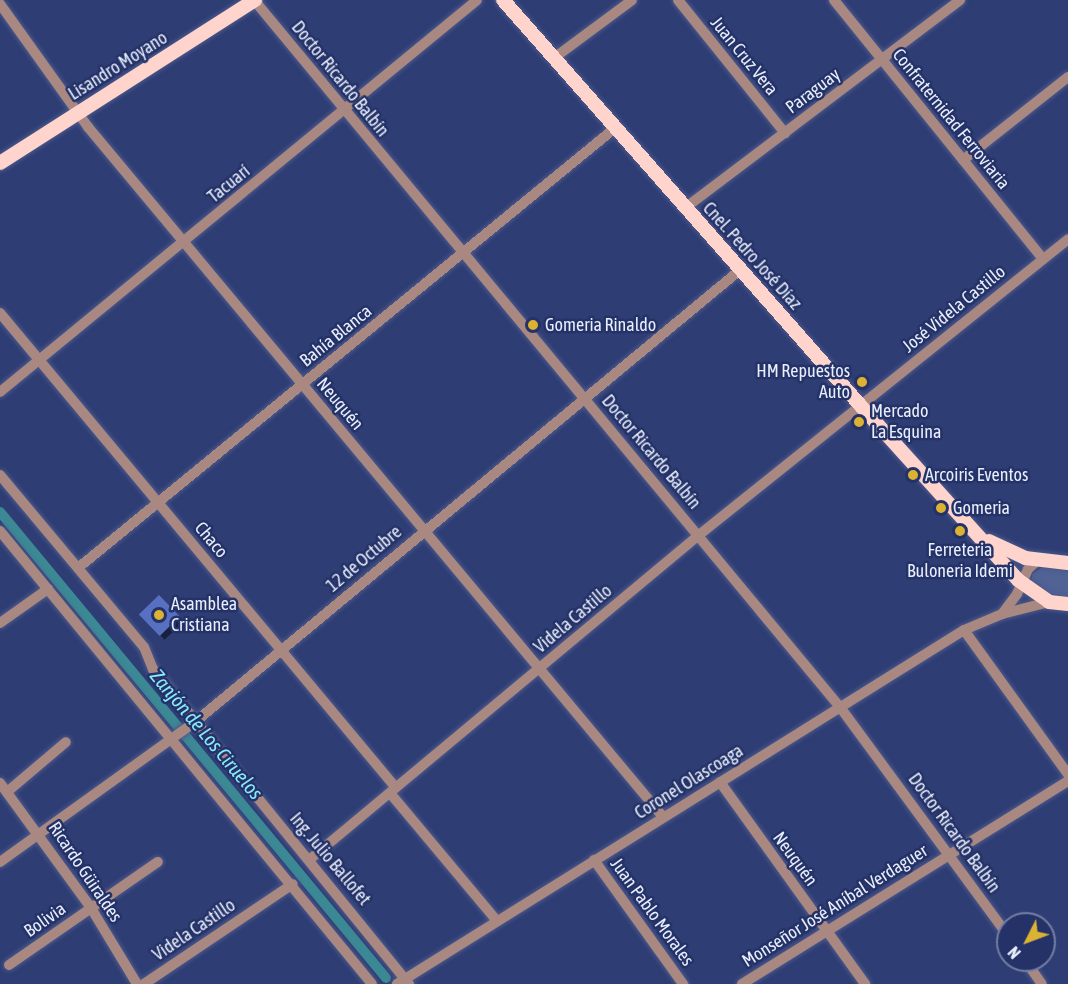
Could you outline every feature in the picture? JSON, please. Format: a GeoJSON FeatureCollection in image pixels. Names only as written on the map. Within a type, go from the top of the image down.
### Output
{"type":"FeatureCollection","features":[{"type":"Feature","properties":{"kind":"main road","name":"Lisandro Moyano"},"geometry":{"type":"LineString","coordinates":[[0,163],[254,0]]}},
{"type":"Feature","properties":{"kind":"main road","name":"Cnel. Pedro José Díaz"},"geometry":{"type":"LineString","coordinates":[[503,0],[740,270],[977,534],[1034,594],[1049,602],[1068,604]]}},
{"type":"Feature","properties":{"kind":"main road","name":"Cnel. Pedro José Díaz"},"geometry":{"type":"LineString","coordinates":[[977,534],[1011,553],[1037,561],[1068,563]]}},
{"type":"Feature","properties":{"kind":"street","name":"Doctor Ricardo Balbín"},"geometry":{"type":"LineString","coordinates":[[254,0],[840,707],[996,919]]}},
{"type":"Feature","properties":{"kind":"street","name":"Tacuarí"},"geometry":{"type":"LineString","coordinates":[[0,392],[345,111],[477,0]]}},
{"type":"Feature","properties":{"kind":"street"},"geometry":{"type":"LineString","coordinates":[[554,58],[632,0]]}},
{"type":"Feature","properties":{"kind":"street","name":"Juan Cruz Vera"},"geometry":{"type":"LineString","coordinates":[[678,0],[784,133]]}},
{"type":"Feature","properties":{"kind":"street","name":"Confraternidad Ferroviaria"},"geometry":{"type":"LineString","coordinates":[[834,0],[1043,259]]}},
{"type":"Feature","properties":{"kind":"street","name":"Paraguay"},"geometry":{"type":"LineString","coordinates":[[685,208],[960,0]]}},
{"type":"Feature","properties":{"kind":"street","name":"Neuquén"},"geometry":{"type":"LineString","coordinates":[[0,4],[77,113],[183,243],[663,817]]}},
{"type":"Feature","properties":{"kind":"street"},"geometry":{"type":"LineString","coordinates":[[963,160],[1068,78]]}},
{"type":"Feature","properties":{"kind":"street","name":"Bahía Blanca"},"geometry":{"type":"LineString","coordinates":[[78,568],[615,128]]}},
{"type":"Feature","properties":{"kind":"street","name":"José Videla Castillo"},"geometry":{"type":"LineString","coordinates":[[860,405],[1068,239]]}},
{"type":"Feature","properties":{"kind":"street","name":"12 de Octubre"},"geometry":{"type":"LineString","coordinates":[[0,862],[175,737],[740,270]]}},
{"type":"Feature","properties":{"kind":"street","name":"Chaco"},"geometry":{"type":"LineString","coordinates":[[0,313],[281,650],[497,921]]}},
{"type":"Feature","properties":{"kind":"street","name":"Videla Castillo"},"geometry":{"type":"LineString","coordinates":[[309,860],[699,535],[860,405]]}},
{"type":"Feature","properties":{"kind":"street","name":"Ing. Julio Ballofet"},"geometry":{"type":"LineString","coordinates":[[0,475],[144,647],[153,669],[191,724],[309,860],[403,982]]}},
{"type":"Feature","properties":{"kind":"street"},"geometry":{"type":"LineString","coordinates":[[0,531],[175,737],[372,984]]}},
{"type":"Feature","properties":{"kind":"street"},"geometry":{"type":"LineString","coordinates":[[1002,614],[1028,568],[1037,561]]}},
{"type":"Feature","properties":{"kind":"street"},"geometry":{"type":"LineString","coordinates":[[0,623],[48,589]]}},
{"type":"Feature","properties":{"kind":"street","name":"Coronel Olascoaga"},"geometry":{"type":"LineString","coordinates":[[403,982],[594,860],[964,630],[1002,614],[1049,602]]}},
{"type":"Feature","properties":{"kind":"street"},"geometry":{"type":"LineString","coordinates":[[964,630],[1068,774]]}},
{"type":"Feature","properties":{"kind":"street"},"geometry":{"type":"LineString","coordinates":[[3,787],[66,742]]}},
{"type":"Feature","properties":{"kind":"street","name":"Monseñor José Aníbal Verdaguer"},"geometry":{"type":"LineString","coordinates":[[742,984],[1068,781]]}},
{"type":"Feature","properties":{"kind":"street","name":"Neuquén"},"geometry":{"type":"LineString","coordinates":[[720,782],[865,984]]}},
{"type":"Feature","properties":{"kind":"street","name":"Ricardo Güiraldes"},"geometry":{"type":"LineString","coordinates":[[3,787],[91,908],[137,984]]}},
{"type":"Feature","properties":{"kind":"street","name":"Juan Pablo Morales"},"geometry":{"type":"LineString","coordinates":[[594,860],[683,984]]}},
{"type":"Feature","properties":{"kind":"street","name":"Bolivia"},"geometry":{"type":"LineString","coordinates":[[9,965],[158,862]]}},
{"type":"Feature","properties":{"kind":"street","name":"Videla Castillo"},"geometry":{"type":"LineString","coordinates":[[144,984],[293,884]]}},
{"type":"Feature","properties":{"kind":"shaded area"},"geometry":{"type":"Polygon","coordinates":[[[1044,566],[1068,568],[1068,598],[1050,597],[1031,582],[1032,574],[1044,566]]]}},
{"type":"Feature","properties":{"kind":"building","name":"Asamblea Cristiana"},"geometry":{"type":"Polygon","coordinates":[[[159,595],[180,617],[160,636],[139,614],[159,595]]]}},
{"type":"Feature","properties":{"kind":"waterway","name":"Zanjón de Los Ciruelos"},"geometry":{"type":"LineString","coordinates":[[0,512],[386,978]]}},
{"type":"Feature","properties":{"kind":"place","name":"Gomeria Rinaldo"},"geometry":{"type":"Point","coordinates":[533,325]}},
{"type":"Feature","properties":{"kind":"place","name":"HM Repuestos Auto"},"geometry":{"type":"Point","coordinates":[862,382]}},
{"type":"Feature","properties":{"kind":"place","name":"Mercado La Esquina"},"geometry":{"type":"Point","coordinates":[859,422]}},
{"type":"Feature","properties":{"kind":"place","name":"Arcoiris Eventos"},"geometry":{"type":"Point","coordinates":[913,475]}},
{"type":"Feature","properties":{"kind":"place","name":"Gomeria"},"geometry":{"type":"Point","coordinates":[941,508]}},
{"type":"Feature","properties":{"kind":"place","name":"Ferreteria Buloneria Idemi"},"geometry":{"type":"Point","coordinates":[960,531]}},
{"type":"Feature","properties":{"kind":"place","name":"Asamblea Cristiana"},"geometry":{"type":"Point","coordinates":[159,615]}}]}
